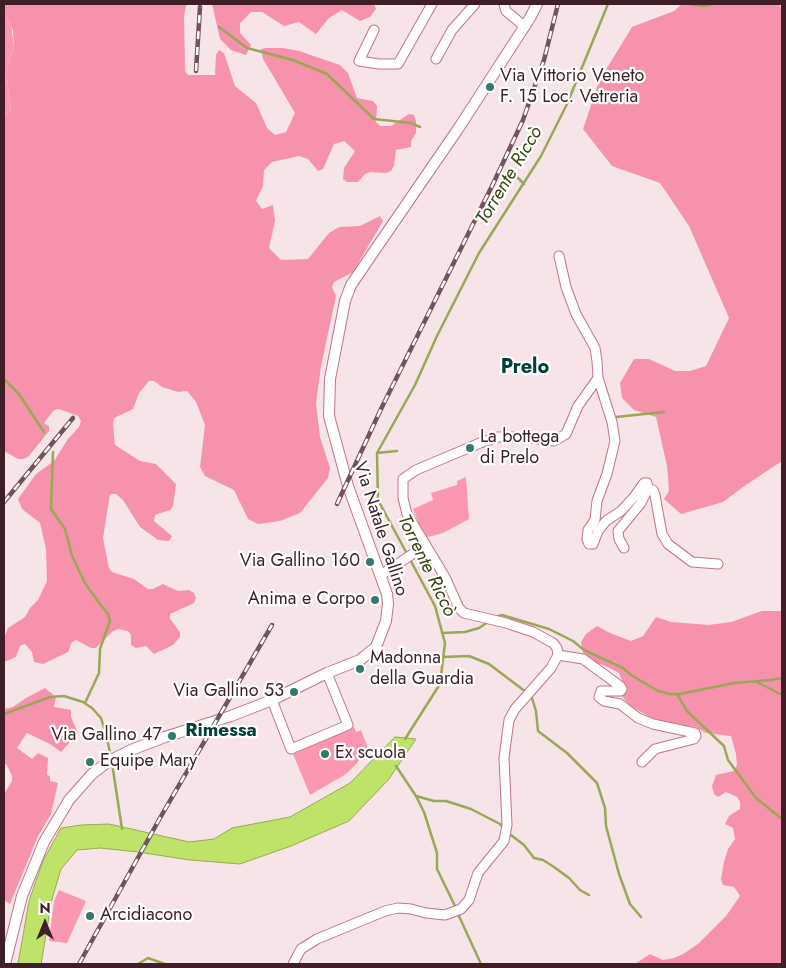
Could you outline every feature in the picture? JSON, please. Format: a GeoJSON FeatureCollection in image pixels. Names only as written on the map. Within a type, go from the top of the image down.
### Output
{"type":"FeatureCollection","features":[{"type":"Feature","properties":{"kind":"main road","name":"Via Natale Gallino"},"geometry":{"type":"LineString","coordinates":[[5,964],[22,896],[44,842],[69,800],[92,774],[109,761],[131,750],[272,700],[327,673],[360,660],[376,647],[384,629],[388,613],[387,594],[348,486],[331,429],[328,403],[330,379],[341,315],[351,285],[458,129],[537,4]]}},
{"type":"Feature","properties":{"kind":"street"},"geometry":{"type":"LineString","coordinates":[[374,30],[359,61],[398,64],[432,4]]}},
{"type":"Feature","properties":{"kind":"street"},"geometry":{"type":"LineString","coordinates":[[436,59],[452,30],[475,4]]}},
{"type":"Feature","properties":{"kind":"street"},"geometry":{"type":"LineString","coordinates":[[504,4],[506,11],[524,26]]}},
{"type":"Feature","properties":{"kind":"street"},"geometry":{"type":"LineString","coordinates":[[558,256],[566,287],[576,314],[595,348],[598,378],[612,422],[615,441],[607,474],[597,502],[595,520],[588,530],[587,539],[589,544],[593,544],[598,530],[606,521],[621,511],[644,483],[647,483],[648,488],[655,495],[662,534],[668,544],[692,562],[718,564]]}},
{"type":"Feature","properties":{"kind":"street"},"geometry":{"type":"LineString","coordinates":[[293,964],[301,949],[317,939],[385,911],[398,908],[445,915],[461,909],[469,900],[478,873],[504,841],[508,825],[504,758],[509,720],[515,709],[551,668],[558,655],[557,648],[553,643],[533,632],[506,623],[464,613],[459,608],[445,577],[424,547],[407,514],[403,498],[403,479],[416,470],[498,437],[524,437],[554,441],[566,434],[578,406],[598,378]]}},
{"type":"Feature","properties":{"kind":"street"},"geometry":{"type":"LineString","coordinates":[[624,548],[619,540],[618,531],[641,503],[648,488]]}},
{"type":"Feature","properties":{"kind":"street"},"geometry":{"type":"LineString","coordinates":[[381,576],[424,547]]}},
{"type":"Feature","properties":{"kind":"street"},"geometry":{"type":"LineString","coordinates":[[558,655],[583,659],[622,688],[621,691],[601,691],[600,697],[604,701],[620,704],[638,718],[653,724],[695,734],[694,739],[656,749],[642,762]]}},
{"type":"Feature","properties":{"kind":"street"},"geometry":{"type":"LineString","coordinates":[[272,700],[291,749],[348,725],[327,673]]}},
{"type":"Feature","properties":{"kind":"shaded area"},"geometry":{"type":"Polygon","coordinates":[[[4,4],[189,4],[186,6],[184,16],[185,71],[188,75],[215,75],[216,55],[219,50],[224,53],[235,86],[256,103],[267,128],[275,135],[286,132],[295,113],[263,59],[261,49],[266,48],[283,48],[299,51],[340,65],[348,73],[357,98],[373,101],[377,106],[376,122],[380,126],[391,126],[409,114],[414,115],[416,121],[416,133],[411,141],[411,147],[396,150],[394,166],[391,171],[386,173],[370,172],[365,174],[358,182],[347,182],[343,179],[344,168],[355,151],[344,141],[334,144],[323,169],[318,171],[308,159],[299,156],[272,162],[264,170],[263,186],[256,201],[262,209],[273,205],[275,221],[269,248],[281,260],[308,259],[329,233],[339,227],[360,226],[380,216],[383,221],[353,272],[334,282],[332,287],[336,296],[321,366],[316,403],[320,437],[330,468],[328,478],[300,513],[280,521],[258,524],[248,519],[234,490],[205,476],[200,467],[205,425],[196,402],[187,391],[178,392],[162,387],[154,381],[149,381],[139,393],[133,409],[114,418],[115,445],[140,461],[156,464],[176,484],[173,506],[170,510],[155,515],[154,521],[172,536],[169,541],[158,540],[140,527],[123,500],[116,494],[110,494],[103,538],[109,568],[112,572],[134,579],[148,589],[153,589],[163,584],[178,591],[189,590],[194,593],[196,598],[194,603],[170,614],[170,619],[180,632],[180,637],[173,645],[154,654],[146,646],[136,648],[131,645],[131,635],[128,631],[118,629],[113,631],[96,648],[91,648],[76,640],[72,642],[68,652],[43,664],[34,662],[32,652],[25,644],[20,646],[16,657],[4,662],[4,638],[8,628],[25,617],[38,600],[47,581],[46,549],[40,523],[22,509],[18,499],[36,474],[54,461],[68,439],[79,427],[81,421],[78,416],[59,409],[54,410],[44,423],[49,426],[49,431],[28,457],[18,459],[4,451],[4,117],[11,111],[7,68],[14,48],[13,31],[4,12],[4,4]]]}},
{"type":"Feature","properties":{"kind":"shaded area"},"geometry":{"type":"Polygon","coordinates":[[[212,4],[374,4],[376,9],[370,17],[360,21],[342,10],[329,18],[316,34],[299,22],[284,26],[262,12],[251,12],[240,23],[240,33],[251,45],[246,55],[231,50],[220,39],[212,4]]]}},
{"type":"Feature","properties":{"kind":"shaded area"},"geometry":{"type":"Polygon","coordinates":[[[682,4],[778,4],[782,8],[782,461],[723,502],[681,514],[664,499],[669,491],[667,466],[656,417],[634,410],[622,398],[620,383],[634,359],[649,359],[675,371],[690,371],[706,366],[729,318],[689,226],[660,183],[612,166],[583,129],[599,81],[632,27],[674,11],[682,4]]]}},
{"type":"Feature","properties":{"kind":"shaded area"},"geometry":{"type":"Polygon","coordinates":[[[4,12],[11,24],[14,48],[7,68],[11,111],[4,117],[4,12]]]}},
{"type":"Feature","properties":{"kind":"shaded area"},"geometry":{"type":"Polygon","coordinates":[[[466,477],[469,519],[443,533],[428,537],[423,534],[413,509],[433,500],[431,493],[457,485],[457,481],[466,477]]]}},
{"type":"Feature","properties":{"kind":"shaded area"},"geometry":{"type":"Polygon","coordinates":[[[762,611],[782,611],[782,964],[635,964],[650,954],[663,960],[683,954],[698,944],[726,916],[740,896],[734,887],[723,885],[721,879],[728,849],[735,839],[733,828],[725,824],[729,816],[740,809],[740,802],[737,797],[726,792],[718,797],[714,794],[712,786],[716,775],[734,771],[737,765],[736,754],[731,736],[706,733],[696,727],[651,718],[629,705],[622,696],[626,690],[619,673],[604,665],[597,664],[583,653],[581,642],[586,634],[597,626],[631,641],[643,636],[656,617],[671,622],[709,625],[731,622],[762,611]]]}},
{"type":"Feature","properties":{"kind":"shaded area"},"geometry":{"type":"Polygon","coordinates":[[[45,688],[56,697],[54,707],[71,710],[71,717],[78,733],[61,752],[50,744],[27,733],[17,748],[32,759],[38,753],[48,758],[47,775],[50,776],[50,781],[58,783],[51,814],[38,836],[10,904],[4,900],[4,794],[12,781],[12,776],[7,765],[4,763],[4,709],[13,707],[45,688]]]}},
{"type":"Feature","properties":{"kind":"shaded area"},"geometry":{"type":"Polygon","coordinates":[[[354,727],[356,732],[361,730],[368,748],[346,774],[310,795],[293,754],[354,727]]]}},
{"type":"Feature","properties":{"kind":"shaded area"},"geometry":{"type":"Polygon","coordinates":[[[395,737],[416,739],[389,779],[349,821],[291,846],[240,864],[190,860],[100,848],[77,850],[61,869],[52,899],[41,964],[18,964],[29,901],[43,861],[61,828],[109,824],[189,842],[214,839],[232,828],[290,817],[350,783],[395,737]]]}},
{"type":"Feature","properties":{"kind":"shaded area"},"geometry":{"type":"Polygon","coordinates":[[[59,890],[86,901],[67,943],[49,941],[54,901],[59,890]]]}},
{"type":"Feature","properties":{"kind":"waterway","name":"Torrente Riccò"},"geometry":{"type":"LineString","coordinates":[[405,739],[440,684],[445,643],[435,606],[378,500],[377,453],[415,385],[437,336],[479,253],[541,156],[567,104],[608,4]]}},
{"type":"Feature","properties":{"kind":"waterway"},"geometry":{"type":"LineString","coordinates":[[689,4],[705,6],[712,4]]}},
{"type":"Feature","properties":{"kind":"waterway"},"geometry":{"type":"LineString","coordinates":[[219,27],[247,48],[293,60],[327,74],[374,119],[411,123],[420,127]]}},
{"type":"Feature","properties":{"kind":"waterway"},"geometry":{"type":"LineString","coordinates":[[506,171],[516,176],[524,184]]}},
{"type":"Feature","properties":{"kind":"waterway"},"geometry":{"type":"LineString","coordinates":[[4,379],[19,394],[44,432]]}},
{"type":"Feature","properties":{"kind":"waterway"},"geometry":{"type":"LineString","coordinates":[[616,417],[664,412]]}},
{"type":"Feature","properties":{"kind":"waterway"},"geometry":{"type":"LineString","coordinates":[[377,453],[397,451]]}},
{"type":"Feature","properties":{"kind":"waterway"},"geometry":{"type":"LineString","coordinates":[[53,452],[51,509],[65,529],[72,556],[85,583],[108,614],[110,621],[100,649],[99,673],[85,703]]}},
{"type":"Feature","properties":{"kind":"waterway"},"geometry":{"type":"LineString","coordinates":[[495,617],[502,615],[549,629],[573,641],[584,650],[623,668],[658,691],[670,694],[680,694],[734,683],[782,678]]}},
{"type":"Feature","properties":{"kind":"waterway"},"geometry":{"type":"LineString","coordinates":[[442,633],[465,632],[479,628],[488,622]]}},
{"type":"Feature","properties":{"kind":"waterway"},"geometry":{"type":"LineString","coordinates":[[443,657],[469,656],[489,664],[526,692]]}},
{"type":"Feature","properties":{"kind":"waterway"},"geometry":{"type":"LineString","coordinates":[[757,682],[782,695]]}},
{"type":"Feature","properties":{"kind":"waterway"},"geometry":{"type":"LineString","coordinates":[[677,694],[687,711],[724,746],[728,760],[756,798],[782,819]]}},
{"type":"Feature","properties":{"kind":"waterway"},"geometry":{"type":"LineString","coordinates":[[531,695],[536,711],[538,731],[567,753],[597,783],[605,808],[606,826],[619,874],[630,904],[641,917]]}},
{"type":"Feature","properties":{"kind":"waterway"},"geometry":{"type":"LineString","coordinates":[[4,714],[50,697],[64,696],[83,702],[101,718],[111,758]]}},
{"type":"Feature","properties":{"kind":"waterway"},"geometry":{"type":"LineString","coordinates":[[112,763],[122,829]]}},
{"type":"Feature","properties":{"kind":"waterway"},"geometry":{"type":"LineString","coordinates":[[396,766],[424,812],[437,853],[437,869],[456,908]]}},
{"type":"Feature","properties":{"kind":"waterway"},"geometry":{"type":"LineString","coordinates":[[416,796],[434,801],[446,801],[471,809],[500,824],[503,828]]}},
{"type":"Feature","properties":{"kind":"waterway"},"geometry":{"type":"LineString","coordinates":[[507,832],[524,845],[534,858],[543,860],[554,867],[569,878],[580,890],[589,895]]}},
{"type":"Feature","properties":{"kind":"waterway"},"geometry":{"type":"LineString","coordinates":[[458,914],[481,964]]}},
{"type":"Feature","properties":{"kind":"waterway"},"geometry":{"type":"LineString","coordinates":[[138,964],[148,958],[165,964]]}},
{"type":"Feature","properties":{"kind":"railway"},"geometry":{"type":"LineString","coordinates":[[337,504],[381,409],[523,120],[544,60],[558,4]]}},
{"type":"Feature","properties":{"kind":"railway"},"geometry":{"type":"LineString","coordinates":[[196,71],[200,7]]}},
{"type":"Feature","properties":{"kind":"railway"},"geometry":{"type":"LineString","coordinates":[[4,502],[73,418]]}},
{"type":"Feature","properties":{"kind":"railway"},"geometry":{"type":"LineString","coordinates":[[79,964],[160,818],[272,625]]}},
{"type":"Feature","properties":{"kind":"place","name":"Via Vittorio Veneto F. 15 Loc. Vetreria"},"geometry":{"type":"Point","coordinates":[490,87]}},
{"type":"Feature","properties":{"kind":"place","name":"La bottega di Prelo"},"geometry":{"type":"Point","coordinates":[470,448]}},
{"type":"Feature","properties":{"kind":"place","name":"Via Gallino 160"},"geometry":{"type":"Point","coordinates":[370,562]}},
{"type":"Feature","properties":{"kind":"place","name":"Anima e Corpo"},"geometry":{"type":"Point","coordinates":[375,600]}},
{"type":"Feature","properties":{"kind":"place","name":"Madonna della Guardia"},"geometry":{"type":"Point","coordinates":[360,669]}},
{"type":"Feature","properties":{"kind":"place","name":"Via Gallino 53"},"geometry":{"type":"Point","coordinates":[294,692]}},
{"type":"Feature","properties":{"kind":"place","name":"Via Gallino 47"},"geometry":{"type":"Point","coordinates":[172,736]}},
{"type":"Feature","properties":{"kind":"place","name":"Ex scuola"},"geometry":{"type":"Point","coordinates":[325,754]}},
{"type":"Feature","properties":{"kind":"place","name":"Equipe Mary"},"geometry":{"type":"Point","coordinates":[90,762]}},
{"type":"Feature","properties":{"kind":"place","name":"Arcidiacono"},"geometry":{"type":"Point","coordinates":[90,916]}},
{"type":"Feature","properties":{"kind":"district","name":"Prelo"},"geometry":{"type":"Point","coordinates":[525,368]}},
{"type":"Feature","properties":{"kind":"district","name":"Rimessa"},"geometry":{"type":"Point","coordinates":[221,731]}}]}
